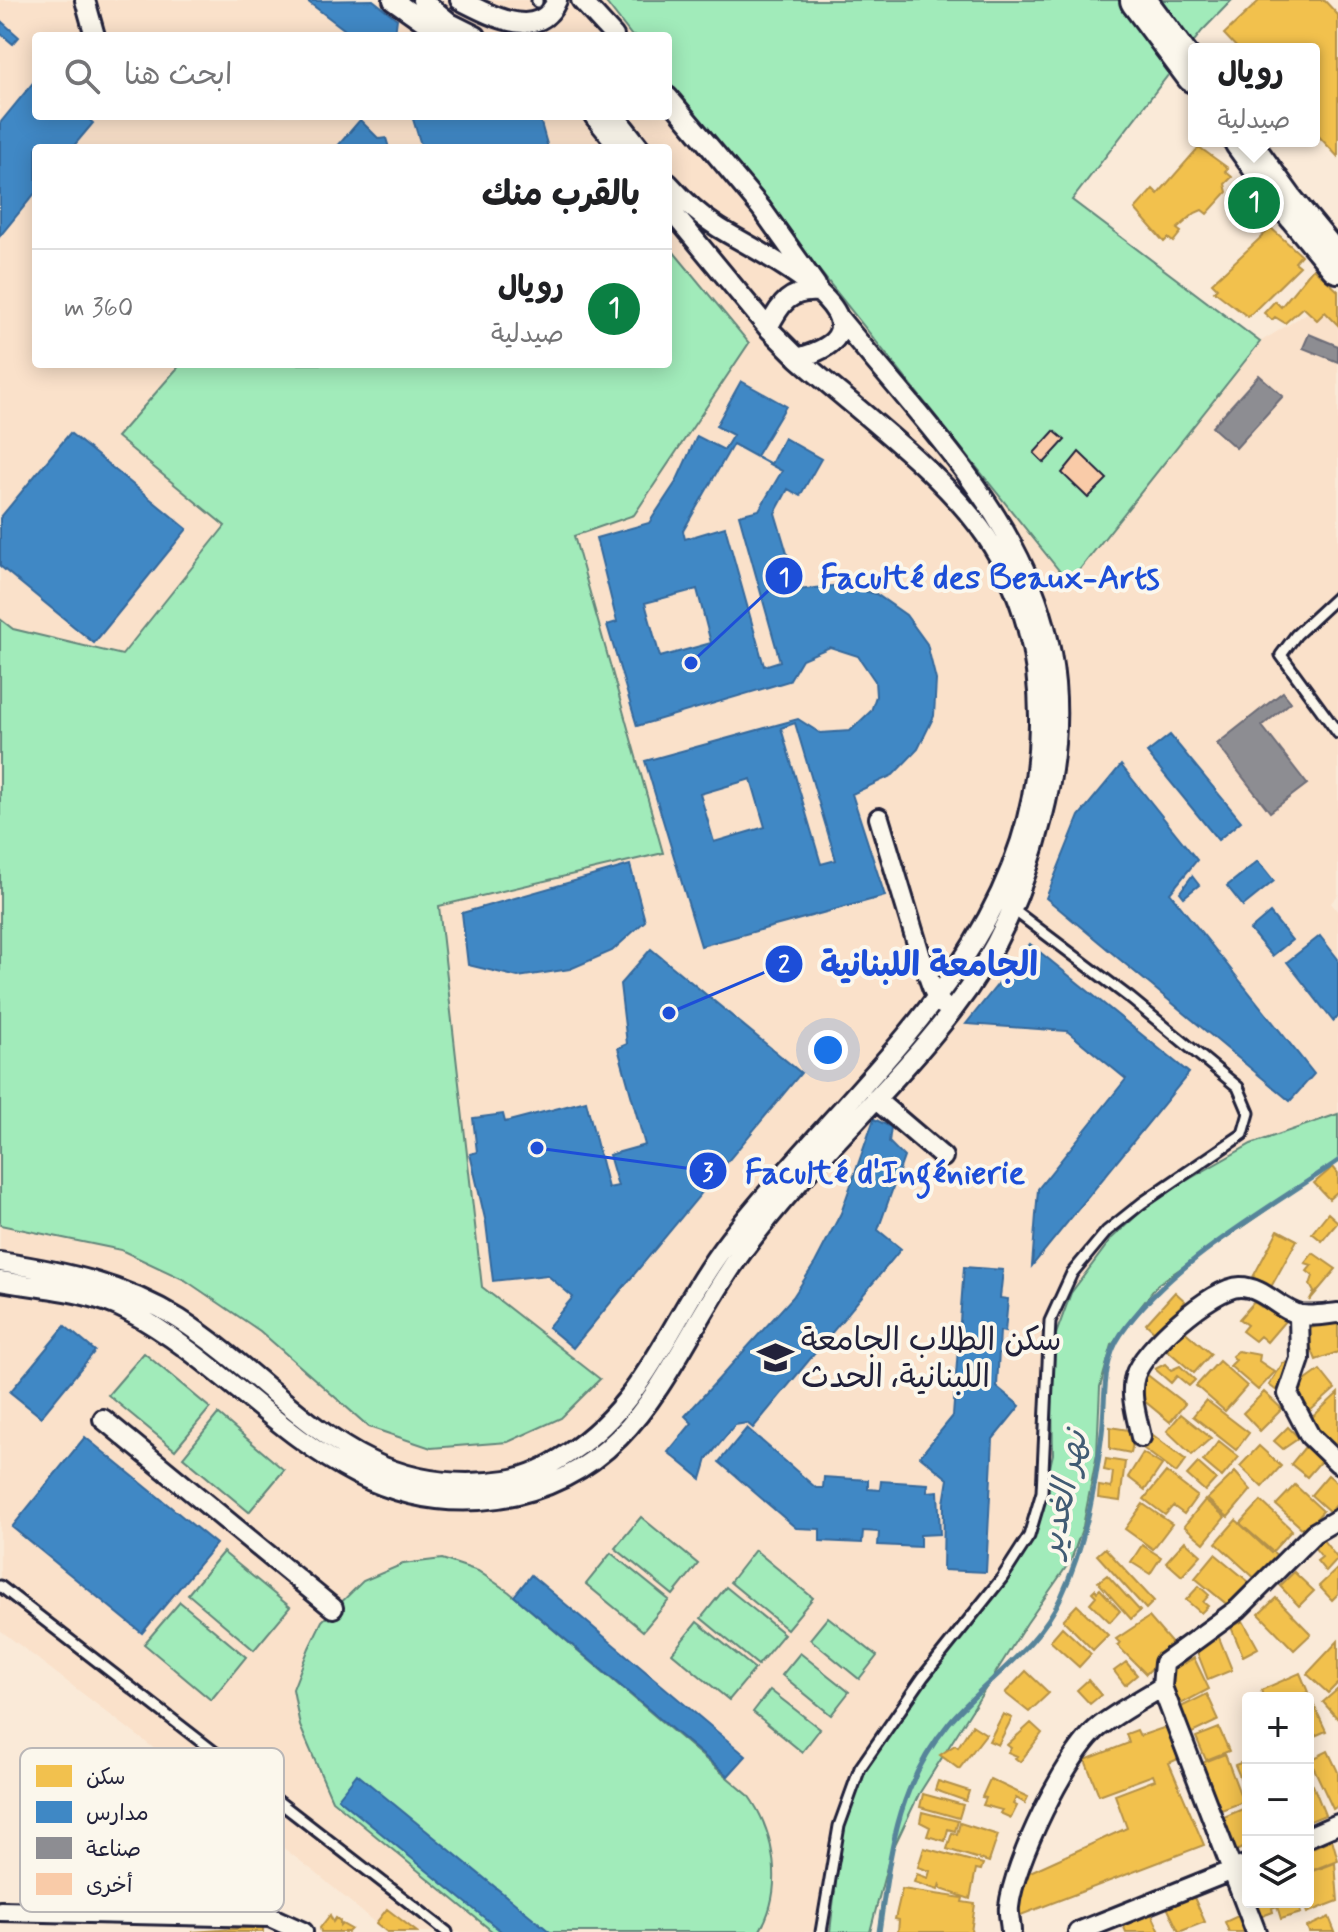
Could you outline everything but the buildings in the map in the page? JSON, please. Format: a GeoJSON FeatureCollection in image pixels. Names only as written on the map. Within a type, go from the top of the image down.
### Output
{"type":"FeatureCollection","features":[{"type":"Feature","properties":{"kind":"highway"},"geometry":{"type":"LineString","coordinates":[[1138,0],[1188,67]]}},
{"type":"Feature","properties":{"kind":"highway"},"geometry":{"type":"LineString","coordinates":[[1247,147],[1338,265]]}},
{"type":"Feature","properties":{"kind":"street"},"geometry":{"type":"LineString","coordinates":[[85,0],[94,32]]}},
{"type":"Feature","properties":{"kind":"street"},"geometry":{"type":"LineString","coordinates":[[393,0],[412,4],[468,32]]}},
{"type":"Feature","properties":{"kind":"street"},"geometry":{"type":"LineString","coordinates":[[460,0],[530,23],[549,16],[557,0]]}},
{"type":"Feature","properties":{"kind":"street"},"geometry":{"type":"LineString","coordinates":[[581,0],[610,32]]}},
{"type":"Feature","properties":{"kind":"street"},"geometry":{"type":"LineString","coordinates":[[412,4],[440,32]]}},
{"type":"Feature","properties":{"kind":"street"},"geometry":{"type":"LineString","coordinates":[[672,102],[761,208],[821,293],[836,308],[838,332],[830,344],[798,358]]}},
{"type":"Feature","properties":{"kind":"street"},"geometry":{"type":"LineString","coordinates":[[597,120],[617,144]]}},
{"type":"Feature","properties":{"kind":"street"},"geometry":{"type":"LineString","coordinates":[[618,120],[637,144]]}},
{"type":"Feature","properties":{"kind":"street"},"geometry":{"type":"LineString","coordinates":[[672,187],[718,228],[758,250],[821,293]]}},
{"type":"Feature","properties":{"kind":"street"},"geometry":{"type":"LineString","coordinates":[[0,1262],[80,1276],[151,1303],[202,1335],[351,1454],[398,1474],[464,1484],[512,1480],[550,1465],[648,1407],[683,1310],[725,1245],[800,1151],[944,1006],[999,899],[1027,817],[1039,748],[1036,671],[1022,606],[993,549],[967,512],[768,328],[672,212]]}},
{"type":"Feature","properties":{"kind":"street"},"geometry":{"type":"LineString","coordinates":[[768,328],[788,296],[803,290],[821,293]]}},
{"type":"Feature","properties":{"kind":"street"},"geometry":{"type":"LineString","coordinates":[[666,1363],[741,1253],[814,1161],[875,1099],[1015,911],[1030,869],[1051,784],[1057,740],[1057,684],[1047,627],[1037,593],[1005,531],[951,454],[839,318]]}},
{"type":"Feature","properties":{"kind":"street"},"geometry":{"type":"LineString","coordinates":[[879,818],[944,1006]]}},
{"type":"Feature","properties":{"kind":"street"},"geometry":{"type":"LineString","coordinates":[[875,1099],[943,1157]]}},
{"type":"Feature","properties":{"kind":"street"},"geometry":{"type":"LineString","coordinates":[[0,1281],[96,1298],[121,1307],[164,1331],[336,1466],[393,1491],[462,1500],[511,1495],[561,1478],[586,1464],[620,1424]]}},
{"type":"Feature","properties":{"kind":"street"},"geometry":{"type":"LineString","coordinates":[[1141,1437],[1133,1392],[1135,1374],[1186,1315],[1230,1289],[1243,1287],[1299,1315],[1338,1313]]}},
{"type":"Feature","properties":{"kind":"street"},"geometry":{"type":"LineString","coordinates":[[1299,1315],[1300,1359],[1288,1394],[1310,1436],[1338,1463]]}},
{"type":"Feature","properties":{"kind":"street"},"geometry":{"type":"LineString","coordinates":[[103,1419],[333,1608]]}},
{"type":"Feature","properties":{"kind":"street"},"geometry":{"type":"LineString","coordinates":[[1256,1932],[1240,1868],[1162,1687],[1164,1663],[1238,1609],[1314,1533],[1338,1519]]}},
{"type":"Feature","properties":{"kind":"street"},"geometry":{"type":"LineString","coordinates":[[1011,1932],[1009,1907],[1016,1873],[1072,1759],[1098,1728],[1162,1687]]}},
{"type":"Feature","properties":{"kind":"street"},"geometry":{"type":"LineString","coordinates":[[1310,1836],[1338,1824]]}},
{"type":"Feature","properties":{"kind":"street"},"geometry":{"type":"LineString","coordinates":[[1078,1932],[1240,1868]]}},
{"type":"Feature","properties":{"kind":"street"},"geometry":{"type":"LineString","coordinates":[[0,1911],[20,1911]]}},
{"type":"Feature","properties":{"kind":"street"},"geometry":{"type":"LineString","coordinates":[[45,1912],[270,1917],[303,1932]]}},
{"type":"Feature","properties":{"kind":"lane"},"geometry":{"type":"LineString","coordinates":[[1338,596],[1296,635],[1281,655],[1338,733]]}},
{"type":"Feature","properties":{"kind":"lane"},"geometry":{"type":"LineString","coordinates":[[821,1932],[839,1826],[860,1768],[923,1677],[1002,1578],[1029,1536],[1042,1492],[1050,1321],[1072,1273],[1107,1231],[1142,1203],[1243,1134],[1249,1113],[1238,1087],[1130,998],[999,899]]}},
{"type":"Feature","properties":{"kind":"lane"},"geometry":{"type":"LineString","coordinates":[[0,1586],[209,1748]]}},
{"type":"Feature","properties":{"kind":"lane"},"geometry":{"type":"LineString","coordinates":[[284,1806],[447,1932]]}},
{"type":"Feature","properties":{"kind":"shaded area"},"geometry":{"type":"Polygon","coordinates":[[[0,0],[604,0],[629,32],[32,32],[32,120],[672,120],[672,86],[1069,583],[1260,342],[1338,294],[1338,895],[1331,903],[1338,912],[1338,1114],[1251,1144],[1156,1198],[1112,1238],[1071,1293],[1051,1348],[1053,1454],[1037,1524],[1014,1568],[984,1607],[842,1829],[830,1932],[386,1932],[284,1848],[284,1748],[153,1748],[0,1630],[0,0]]]}},
{"type":"Feature","properties":{"kind":"green space"},"geometry":{"type":"Polygon","coordinates":[[[604,0],[1232,0],[1193,43],[1188,43],[1188,49],[1072,200],[1260,342],[1069,583],[672,86],[672,32],[629,32],[604,0]]]}},
{"type":"Feature","properties":{"kind":"green space"},"geometry":{"type":"Polygon","coordinates":[[[672,250],[749,343],[634,515],[574,536],[663,853],[439,906],[482,1287],[600,1379],[561,1418],[508,1442],[431,1448],[369,1427],[260,1331],[185,1280],[121,1250],[0,1225],[0,619],[13,629],[122,655],[225,526],[117,437],[177,368],[672,368],[672,250]]]}},
{"type":"Feature","properties":{"kind":"green space"},"geometry":{"type":"Polygon","coordinates":[[[1338,1114],[1338,1161],[1158,1284],[1112,1345],[1100,1387],[1097,1454],[1083,1526],[1071,1560],[1027,1623],[919,1794],[890,1855],[870,1932],[830,1932],[842,1829],[869,1753],[1000,1588],[1037,1524],[1053,1454],[1051,1348],[1071,1293],[1112,1238],[1156,1198],[1251,1144],[1338,1114]]]}},
{"type":"Feature","properties":{"kind":"green space"},"geometry":{"type":"Polygon","coordinates":[[[144,1353],[210,1408],[175,1450],[108,1395],[144,1353]]]}},
{"type":"Feature","properties":{"kind":"green space"},"geometry":{"type":"Polygon","coordinates":[[[218,1414],[284,1470],[249,1512],[183,1457],[218,1414]]]}},
{"type":"Feature","properties":{"kind":"green space"},"geometry":{"type":"Polygon","coordinates":[[[641,1517],[698,1564],[673,1595],[615,1548],[641,1517]]]}},
{"type":"Feature","properties":{"kind":"green space"},"geometry":{"type":"Polygon","coordinates":[[[755,1550],[813,1598],[787,1629],[730,1582],[755,1550]]]}},
{"type":"Feature","properties":{"kind":"green space"},"geometry":{"type":"Polygon","coordinates":[[[223,1552],[290,1607],[254,1650],[188,1594],[223,1552]]]}},
{"type":"Feature","properties":{"kind":"green space"},"geometry":{"type":"Polygon","coordinates":[[[611,1553],[669,1600],[643,1631],[586,1584],[611,1553]]]}},
{"type":"Feature","properties":{"kind":"green space"},"geometry":{"type":"Polygon","coordinates":[[[442,1559],[478,1571],[509,1592],[748,1795],[765,1826],[773,1862],[772,1898],[759,1932],[493,1932],[332,1800],[300,1726],[293,1689],[309,1648],[322,1621],[363,1581],[403,1564],[442,1559]]]}},
{"type":"Feature","properties":{"kind":"green space"},"geometry":{"type":"Polygon","coordinates":[[[726,1587],[784,1634],[758,1665],[701,1618],[726,1587]]]}},
{"type":"Feature","properties":{"kind":"green space"},"geometry":{"type":"Polygon","coordinates":[[[180,1602],[246,1657],[211,1700],[144,1644],[180,1602]]]}},
{"type":"Feature","properties":{"kind":"green space"},"geometry":{"type":"Polygon","coordinates":[[[828,1617],[877,1656],[859,1679],[810,1639],[828,1617]]]}},
{"type":"Feature","properties":{"kind":"green space"},"geometry":{"type":"Polygon","coordinates":[[[697,1622],[755,1669],[729,1700],[672,1653],[697,1622]]]}},
{"type":"Feature","properties":{"kind":"green space"},"geometry":{"type":"Polygon","coordinates":[[[800,1653],[849,1692],[831,1715],[782,1675],[800,1653]]]}},
{"type":"Feature","properties":{"kind":"green space"},"geometry":{"type":"Polygon","coordinates":[[[770,1690],[820,1729],[802,1752],[753,1712],[770,1690]]]}},
{"type":"Feature","properties":{"kind":"waterway","name":"نهر الغدير"},"geometry":{"type":"LineString","coordinates":[[879,1932],[898,1822],[917,1772],[949,1723],[1038,1633],[1051,1616],[1069,1578],[1083,1537],[1092,1496],[1102,1433],[1107,1369],[1121,1334],[1166,1283],[1193,1261],[1251,1218],[1338,1161]]}},
{"type":"Feature","properties":{"kind":"place","name":"رويال"},"geometry":{"type":"Point","coordinates":[1254,203]}},
{"type":"Feature","properties":{"kind":"place","name":"Faculté des Beaux-Arts"},"geometry":{"type":"Point","coordinates":[691,663]}},
{"type":"Feature","properties":{"kind":"place","name":"الجامعة اللبنانية"},"geometry":{"type":"Point","coordinates":[669,1013]}},
{"type":"Feature","properties":{"kind":"place","name":"Faculté d'Ingénierie"},"geometry":{"type":"Point","coordinates":[537,1148]}},
{"type":"Feature","properties":{"kind":"place","name":"سكن الطلاب الجامعة اللبنانية، الحدث"},"geometry":{"type":"Point","coordinates":[775,1357]}}]}
